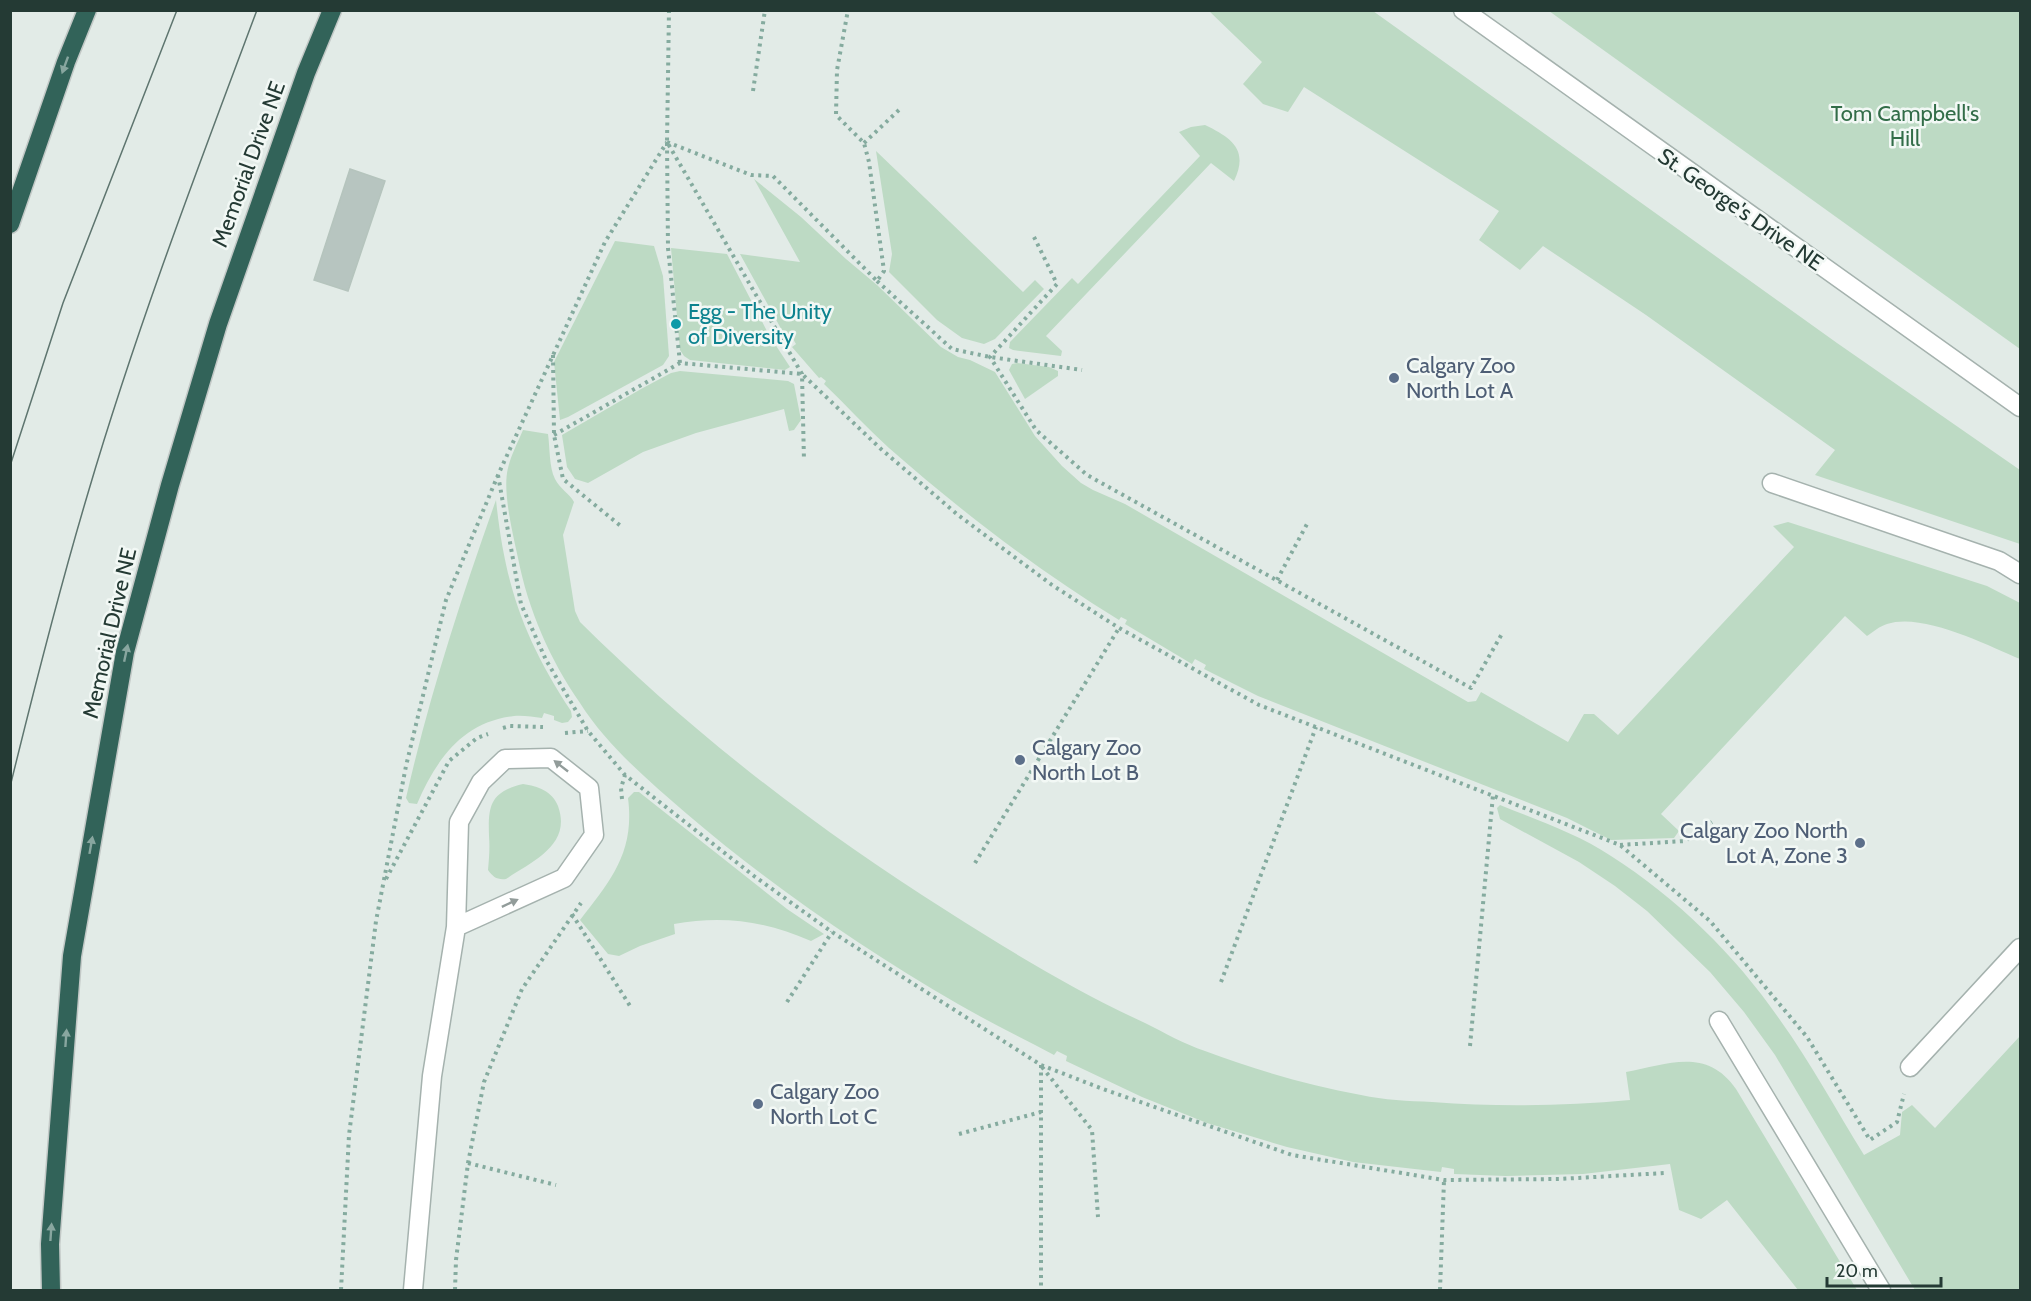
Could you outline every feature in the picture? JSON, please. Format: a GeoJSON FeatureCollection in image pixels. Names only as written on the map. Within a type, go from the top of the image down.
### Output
{"type":"FeatureCollection","features":[{"type":"Feature","properties":{"kind":"highway"},"geometry":{"type":"LineString","coordinates":[[10,224],[66,62],[87,10]]}},
{"type":"Feature","properties":{"kind":"highway","name":"Memorial Drive NE"},"geometry":{"type":"LineString","coordinates":[[51,1290],[50,1244],[72,956],[125,652],[170,485],[218,324],[303,84],[332,10]]}},
{"type":"Feature","properties":{"kind":"street","name":"St. George's Drive NE"},"geometry":{"type":"LineString","coordinates":[[1463,10],[2020,407]]}},
{"type":"Feature","properties":{"kind":"street"},"geometry":{"type":"LineString","coordinates":[[1772,483],[1999,561],[2020,574]]}},
{"type":"Feature","properties":{"kind":"street"},"geometry":{"type":"LineString","coordinates":[[413,1290],[432,1076],[456,927],[459,822],[481,782],[506,759],[551,758],[589,789],[594,835],[564,878],[456,927]]}},
{"type":"Feature","properties":{"kind":"street"},"geometry":{"type":"LineString","coordinates":[[1910,1067],[2020,948]]}},
{"type":"Feature","properties":{"kind":"street"},"geometry":{"type":"LineString","coordinates":[[1719,1021],[1881,1290]]}},
{"type":"Feature","properties":{"kind":"path"},"geometry":{"type":"LineString","coordinates":[[669,10],[668,249],[680,363]]}},
{"type":"Feature","properties":{"kind":"path"},"geometry":{"type":"LineString","coordinates":[[753,91],[765,10]]}},
{"type":"Feature","properties":{"kind":"path"},"geometry":{"type":"LineString","coordinates":[[848,10],[837,70],[836,115],[864,143],[869,162],[884,271],[877,281]]}},
{"type":"Feature","properties":{"kind":"path"},"geometry":{"type":"LineString","coordinates":[[864,143],[900,109]]}},
{"type":"Feature","properties":{"kind":"path"},"geometry":{"type":"LineString","coordinates":[[667,142],[751,175],[773,176],[877,281],[952,349],[990,357],[1082,370]]}},
{"type":"Feature","properties":{"kind":"path"},"geometry":{"type":"LineString","coordinates":[[341,1290],[349,1135],[376,921],[406,766],[446,600],[498,475],[605,242],[667,142]]}},
{"type":"Feature","properties":{"kind":"path"},"geometry":{"type":"LineString","coordinates":[[667,142],[802,374],[881,449],[958,515],[1052,585],[1119,628],[1259,705],[1620,845],[1710,921],[1807,1037],[1870,1140],[1897,1122],[1910,1067]]}},
{"type":"Feature","properties":{"kind":"path"},"geometry":{"type":"LineString","coordinates":[[990,357],[1058,284],[1034,237]]}},
{"type":"Feature","properties":{"kind":"path"},"geometry":{"type":"LineString","coordinates":[[553,355],[554,435],[563,479],[622,526]]}},
{"type":"Feature","properties":{"kind":"path"},"geometry":{"type":"LineString","coordinates":[[990,357],[1036,430],[1087,475],[1470,688],[1503,632]]}},
{"type":"Feature","properties":{"kind":"path"},"geometry":{"type":"LineString","coordinates":[[554,435],[680,363],[802,374]]}},
{"type":"Feature","properties":{"kind":"path"},"geometry":{"type":"LineString","coordinates":[[802,374],[804,461]]}},
{"type":"Feature","properties":{"kind":"path"},"geometry":{"type":"LineString","coordinates":[[498,475],[521,604],[546,660],[583,723],[625,775],[754,876],[832,932],[1041,1065],[1292,1155],[1444,1180],[1559,1179],[1665,1173]]}},
{"type":"Feature","properties":{"kind":"path"},"geometry":{"type":"LineString","coordinates":[[1277,580],[1307,524]]}},
{"type":"Feature","properties":{"kind":"path"},"geometry":{"type":"LineString","coordinates":[[975,863],[1119,628]]}},
{"type":"Feature","properties":{"kind":"path"},"geometry":{"type":"LineString","coordinates":[[1221,982],[1316,727]]}},
{"type":"Feature","properties":{"kind":"path"},"geometry":{"type":"LineString","coordinates":[[622,807],[621,789],[625,775]]}},
{"type":"Feature","properties":{"kind":"path"},"geometry":{"type":"LineString","coordinates":[[1470,1046],[1493,795]]}},
{"type":"Feature","properties":{"kind":"path"},"geometry":{"type":"LineString","coordinates":[[1620,845],[1684,841],[1712,822]]}},
{"type":"Feature","properties":{"kind":"path"},"geometry":{"type":"LineString","coordinates":[[455,1290],[456,1260],[468,1163],[484,1082],[522,989],[586,896]]}},
{"type":"Feature","properties":{"kind":"path"},"geometry":{"type":"LineString","coordinates":[[572,914],[632,1009]]}},
{"type":"Feature","properties":{"kind":"path"},"geometry":{"type":"LineString","coordinates":[[787,1002],[832,932]]}},
{"type":"Feature","properties":{"kind":"path"},"geometry":{"type":"LineString","coordinates":[[1041,1065],[1041,1290]]}},
{"type":"Feature","properties":{"kind":"path"},"geometry":{"type":"LineString","coordinates":[[1041,1065],[1092,1130],[1098,1217]]}},
{"type":"Feature","properties":{"kind":"path"},"geometry":{"type":"LineString","coordinates":[[959,1134],[1041,1112]]}},
{"type":"Feature","properties":{"kind":"path"},"geometry":{"type":"LineString","coordinates":[[468,1163],[556,1185]]}},
{"type":"Feature","properties":{"kind":"path"},"geometry":{"type":"LineString","coordinates":[[1440,1290],[1444,1180]]}},
{"type":"Feature","properties":{"kind":"green space"},"geometry":{"type":"Polygon","coordinates":[[[1209,11],[1373,11],[1837,343],[2020,470],[2020,544],[1815,475],[1835,450],[1646,315],[1543,246],[1520,270],[1479,240],[1499,211],[1304,87],[1288,112],[1263,104],[1243,84],[1262,62],[1209,11]]]}},
{"type":"Feature","properties":{"kind":"green space","name":"Tom Campbell's Hill"},"geometry":{"type":"Polygon","coordinates":[[[1549,11],[2020,11],[2020,349],[1549,11]]]}},
{"type":"Feature","properties":{"kind":"green space"},"geometry":{"type":"Polygon","coordinates":[[[1205,125],[1230,140],[1239,153],[1240,161],[1234,181],[1211,163],[1046,336],[1062,351],[1061,356],[1009,348],[1010,342],[1072,278],[1078,284],[1200,156],[1179,132],[1205,125]]]}},
{"type":"Feature","properties":{"kind":"green space"},"geometry":{"type":"Polygon","coordinates":[[[876,151],[1023,292],[1035,280],[1044,289],[995,339],[984,344],[962,338],[937,320],[889,272],[892,254],[876,151]]]}},
{"type":"Feature","properties":{"kind":"green space"},"geometry":{"type":"Polygon","coordinates":[[[754,179],[801,217],[877,285],[941,347],[958,357],[995,372],[1035,436],[1081,483],[1125,504],[1468,702],[1476,701],[1481,692],[1568,742],[1584,714],[1594,714],[1618,735],[1794,547],[1773,526],[1788,522],[1987,586],[2020,603],[2020,659],[1954,632],[1918,622],[1901,621],[1887,624],[1867,636],[1845,616],[1661,814],[1679,831],[1674,838],[1611,840],[1567,818],[1258,696],[1204,669],[1206,665],[1195,659],[1192,664],[1125,624],[1127,620],[1121,617],[1119,620],[1089,601],[1000,539],[889,448],[824,384],[826,381],[819,378],[792,347],[796,344],[790,334],[785,336],[740,254],[800,262],[754,179]]]}},
{"type":"Feature","properties":{"kind":"green space"},"geometry":{"type":"Polygon","coordinates":[[[615,241],[654,246],[663,276],[669,356],[663,365],[560,420],[554,362],[615,241]]]}},
{"type":"Feature","properties":{"kind":"green space"},"geometry":{"type":"Polygon","coordinates":[[[671,248],[727,254],[769,335],[790,367],[785,370],[690,360],[684,356],[680,350],[671,248]]]}},
{"type":"Feature","properties":{"kind":"green space"},"geometry":{"type":"Polygon","coordinates":[[[1012,364],[1049,367],[1058,371],[1058,376],[1025,399],[1009,370],[1012,364]]]}},
{"type":"Feature","properties":{"kind":"green space"},"geometry":{"type":"Polygon","coordinates":[[[680,371],[788,381],[794,384],[801,420],[794,430],[789,431],[784,409],[696,433],[643,452],[588,483],[575,479],[567,467],[562,435],[641,389],[671,373],[680,371]]]}},
{"type":"Feature","properties":{"kind":"green space"},"geometry":{"type":"Polygon","coordinates":[[[523,430],[548,434],[553,474],[574,502],[563,535],[575,611],[580,622],[666,702],[756,777],[850,846],[947,911],[1069,984],[1182,1042],[1262,1071],[1370,1097],[1482,1105],[1556,1105],[1630,1100],[1626,1072],[1672,1063],[1700,1063],[1725,1076],[1736,1089],[1857,1290],[1798,1290],[1727,1200],[1701,1219],[1679,1210],[1670,1164],[1583,1174],[1506,1176],[1454,1174],[1454,1169],[1442,1167],[1441,1172],[1353,1162],[1287,1147],[1207,1123],[1142,1097],[1066,1061],[1067,1056],[1057,1051],[1054,1055],[994,1024],[887,961],[784,891],[687,814],[643,776],[616,748],[591,719],[569,687],[534,615],[513,537],[507,500],[507,477],[511,458],[523,430]]]}},
{"type":"Feature","properties":{"kind":"green space"},"geometry":{"type":"Polygon","coordinates":[[[496,500],[505,559],[519,611],[541,660],[571,711],[572,717],[568,722],[562,723],[554,720],[554,716],[544,713],[542,718],[514,716],[480,726],[465,735],[442,758],[417,804],[409,803],[406,798],[435,685],[496,500]]]}},
{"type":"Feature","properties":{"kind":"green space"},"geometry":{"type":"Polygon","coordinates":[[[523,784],[539,788],[552,797],[558,806],[561,820],[560,831],[555,841],[538,858],[506,879],[498,878],[488,870],[491,808],[497,796],[512,787],[523,784]]]}},
{"type":"Feature","properties":{"kind":"green space"},"geometry":{"type":"Polygon","coordinates":[[[634,792],[639,792],[787,909],[824,934],[811,941],[761,924],[727,920],[692,921],[674,924],[675,934],[619,956],[608,954],[580,920],[611,878],[624,850],[628,834],[628,798],[634,792]]]}},
{"type":"Feature","properties":{"kind":"green space"},"geometry":{"type":"Polygon","coordinates":[[[1500,805],[1557,828],[1598,848],[1659,890],[1704,930],[1763,996],[1813,1070],[1864,1155],[1900,1135],[1902,1112],[1912,1105],[1935,1128],[2020,1036],[2020,1290],[1915,1290],[1775,1055],[1744,1012],[1710,972],[1647,911],[1615,886],[1579,862],[1500,819],[1497,808],[1500,805]]]}},
{"type":"Feature","properties":{"kind":"building"},"geometry":{"type":"Polygon","coordinates":[[[350,169],[385,181],[348,291],[314,280],[350,169]]]}},
{"type":"Feature","properties":{"kind":"tram line"},"geometry":{"type":"LineString","coordinates":[[10,466],[63,303],[177,10]]}},
{"type":"Feature","properties":{"kind":"tram line"},"geometry":{"type":"LineString","coordinates":[[10,787],[77,529],[126,371],[257,10]]}},
{"type":"Feature","properties":{"kind":"place","name":"Egg - The Unity of Diversity"},"geometry":{"type":"Point","coordinates":[676,324]}},
{"type":"Feature","properties":{"kind":"place","name":"Calgary Zoo North Lot A"},"geometry":{"type":"Point","coordinates":[1394,378]}},
{"type":"Feature","properties":{"kind":"place","name":"Calgary Zoo North Lot B"},"geometry":{"type":"Point","coordinates":[1020,760]}},
{"type":"Feature","properties":{"kind":"place","name":"Calgary Zoo North Lot A, Zone 3"},"geometry":{"type":"Point","coordinates":[1860,843]}},
{"type":"Feature","properties":{"kind":"place","name":"Calgary Zoo North Lot C"},"geometry":{"type":"Point","coordinates":[758,1104]}}]}
